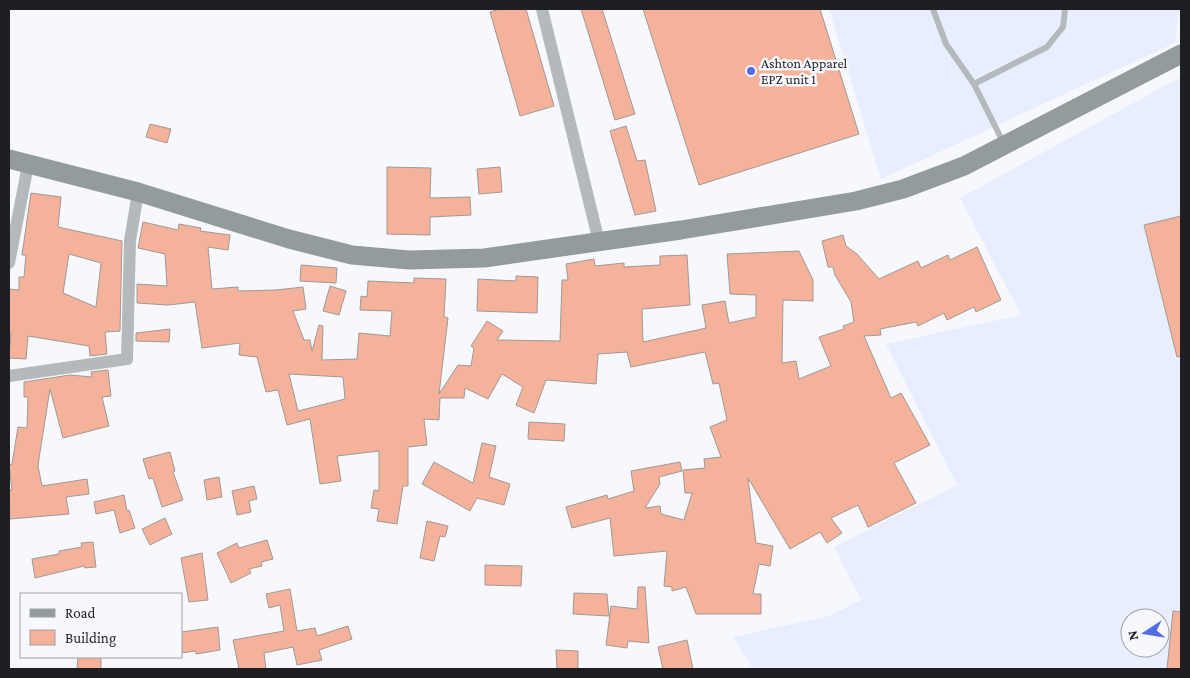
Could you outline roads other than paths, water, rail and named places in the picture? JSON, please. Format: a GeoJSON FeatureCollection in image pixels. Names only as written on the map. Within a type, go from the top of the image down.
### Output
{"type":"FeatureCollection","features":[{"type":"Feature","properties":{"kind":"main road"},"geometry":{"type":"LineString","coordinates":[[9,160],[138,192],[289,239],[352,255],[409,260],[484,258],[856,202],[903,190],[949,173],[1181,54]]}},
{"type":"Feature","properties":{"kind":"street"},"geometry":{"type":"LineString","coordinates":[[542,9],[599,242]]}},
{"type":"Feature","properties":{"kind":"street"},"geometry":{"type":"LineString","coordinates":[[9,263],[28,165]]}},
{"type":"Feature","properties":{"kind":"street"},"geometry":{"type":"LineString","coordinates":[[9,376],[127,359],[130,240],[138,192]]}},
{"type":"Feature","properties":{"kind":"lane"},"geometry":{"type":"LineString","coordinates":[[933,9],[946,44],[974,84],[1004,146]]}},
{"type":"Feature","properties":{"kind":"lane"},"geometry":{"type":"LineString","coordinates":[[974,84],[1048,46],[1063,28],[1065,9]]}},
{"type":"Feature","properties":{"kind":"place","name":"Ashton Apparel EPZ unit 1"},"geometry":{"type":"Point","coordinates":[751,71]}}]}
